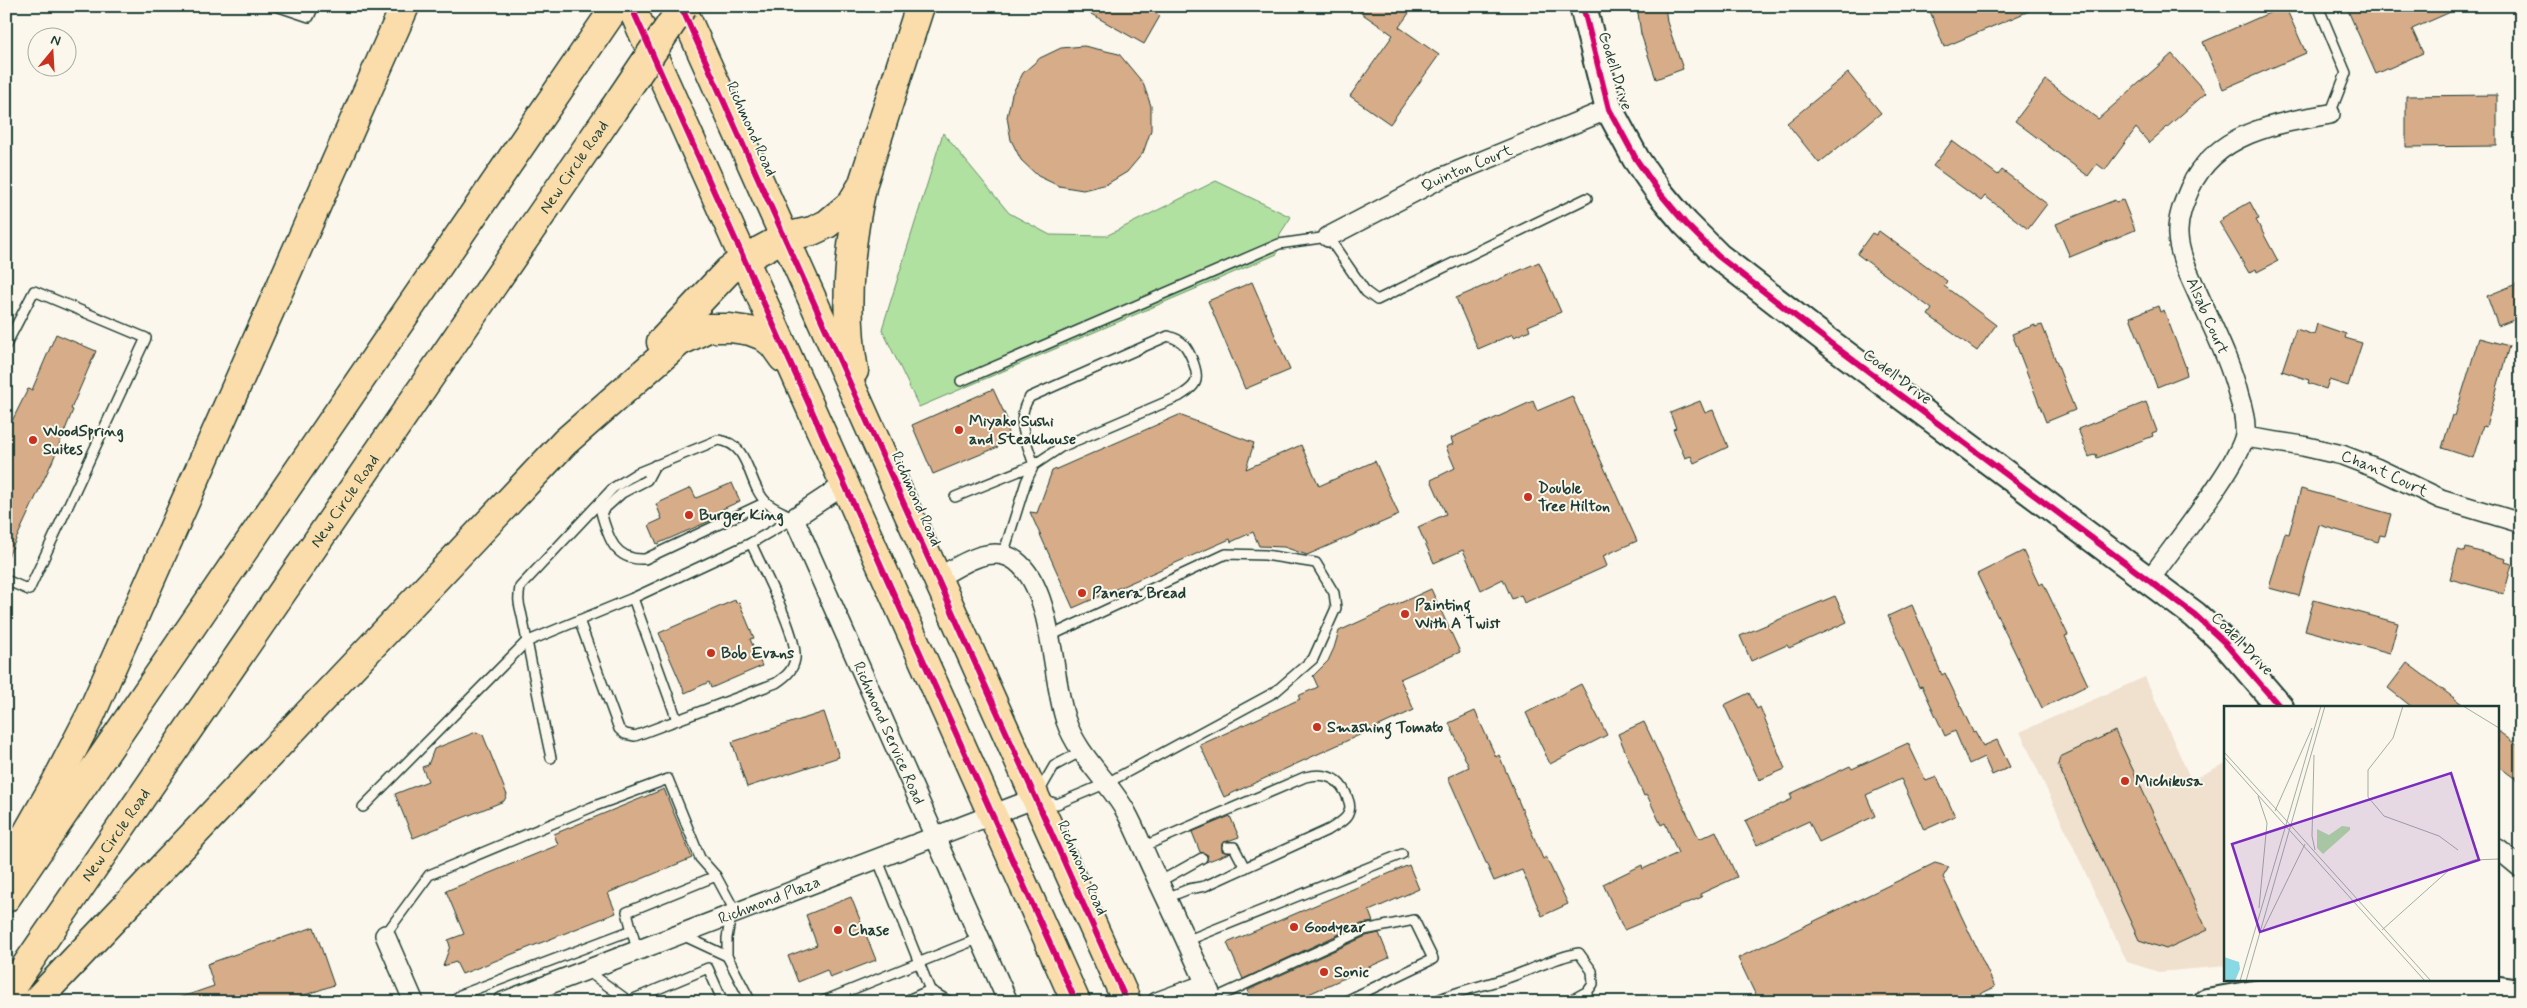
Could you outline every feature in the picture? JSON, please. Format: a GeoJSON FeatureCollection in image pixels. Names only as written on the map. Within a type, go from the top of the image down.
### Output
{"type":"FeatureCollection","features":[{"type":"Feature","properties":{"kind":"highway"},"geometry":{"type":"LineString","coordinates":[[6,869],[55,784],[91,714],[404,6]]}},
{"type":"Feature","properties":{"kind":"highway"},"geometry":{"type":"LineString","coordinates":[[6,898],[616,6]]}},
{"type":"Feature","properties":{"kind":"highway"},"geometry":{"type":"LineString","coordinates":[[630,6],[1076,1002]]}},
{"type":"Feature","properties":{"kind":"highway","name":"New Circle Road"},"geometry":{"type":"LineString","coordinates":[[6,995],[613,110],[682,6]]}},
{"type":"Feature","properties":{"kind":"highway","name":"Richmond Road"},"geometry":{"type":"LineString","coordinates":[[682,6],[936,579],[1127,1002]]}},
{"type":"Feature","properties":{"kind":"highway"},"geometry":{"type":"LineString","coordinates":[[861,407],[852,358],[848,310],[852,245],[863,183],[920,6]]}},
{"type":"Feature","properties":{"kind":"highway"},"geometry":{"type":"LineString","coordinates":[[584,426],[728,271],[744,259],[785,237],[812,231],[826,224],[851,204],[863,183]]}},
{"type":"Feature","properties":{"kind":"highway"},"geometry":{"type":"LineString","coordinates":[[35,1002],[558,449],[679,342],[708,328],[743,330],[763,336],[774,344],[802,389]]}},
{"type":"Feature","properties":{"kind":"street","name":"Codell Drive"},"geometry":{"type":"LineString","coordinates":[[1583,6],[1609,109],[1636,159],[1659,192],[1685,223],[1718,256],[2148,582],[2195,615],[2224,642],[2279,706]]}},
{"type":"Feature","properties":{"kind":"street","name":"Quinton Court"},"geometry":{"type":"LineString","coordinates":[[1328,237],[1440,178],[1609,109]]}},
{"type":"Feature","properties":{"kind":"street","name":"Alsab Court"},"geometry":{"type":"LineString","coordinates":[[2148,582],[2227,471],[2244,436],[2246,422],[2235,379],[2184,263],[2178,234],[2180,218],[2197,173],[2213,154],[2242,136],[2280,122],[2330,114]]}},
{"type":"Feature","properties":{"kind":"street","name":"Chant Court"},"geometry":{"type":"LineString","coordinates":[[2244,436],[2342,455],[2376,468],[2442,499],[2521,523]]}},
{"type":"Feature","properties":{"kind":"street"},"geometry":{"type":"LineString","coordinates":[[794,518],[844,484]]}},
{"type":"Feature","properties":{"kind":"street","name":"Richmond Service Road"},"geometry":{"type":"LineString","coordinates":[[794,518],[1008,1002]]}},
{"type":"Feature","properties":{"kind":"street"},"geometry":{"type":"LineString","coordinates":[[936,579],[984,554],[994,553],[1017,561],[1024,568],[1037,591],[1050,636],[1057,687],[1065,720],[1071,734],[1126,812],[1211,995],[1157,1002]]}},
{"type":"Feature","properties":{"kind":"street","name":"Richmond Plaza"},"geometry":{"type":"LineString","coordinates":[[504,1002],[1036,798]]}},
{"type":"Feature","properties":{"kind":"street"},"geometry":{"type":"LineString","coordinates":[[2500,851],[2521,868]]}},
{"type":"Feature","properties":{"kind":"street"},"geometry":{"type":"LineString","coordinates":[[385,935],[414,1002]]}},
{"type":"Feature","properties":{"kind":"street"},"geometry":{"type":"LineString","coordinates":[[2207,1002],[2271,991],[2314,988],[2367,989],[2422,984],[2479,987],[2521,993]]}},
{"type":"Feature","properties":{"kind":"lane"},"geometry":{"type":"LineString","coordinates":[[276,6],[309,17],[314,6]]}},
{"type":"Feature","properties":{"kind":"lane"},"geometry":{"type":"LineString","coordinates":[[2318,6],[2346,73],[2330,114]]}},
{"type":"Feature","properties":{"kind":"lane"},"geometry":{"type":"LineString","coordinates":[[961,381],[1279,244],[1328,237],[1366,292],[1377,300],[1586,198]]}},
{"type":"Feature","properties":{"kind":"lane"},"geometry":{"type":"LineString","coordinates":[[6,345],[34,292],[146,338],[29,590],[6,580]]}},
{"type":"Feature","properties":{"kind":"lane"},"geometry":{"type":"LineString","coordinates":[[955,497],[1034,465],[1061,447],[1180,396],[1190,389],[1196,381],[1196,371],[1185,346],[1177,339],[1168,336],[1030,397],[1023,406],[1022,421],[1034,465],[1026,482],[1003,555]]}},
{"type":"Feature","properties":{"kind":"lane"},"geometry":{"type":"LineString","coordinates":[[551,758],[526,642],[523,619],[517,602],[520,587],[613,488],[636,473],[655,465],[718,440],[728,440],[738,448],[766,502],[794,518]]}},
{"type":"Feature","properties":{"kind":"lane"},"geometry":{"type":"LineString","coordinates":[[655,465],[647,480],[622,494],[601,512],[605,527],[613,542],[622,555],[631,560],[645,559],[766,502]]}},
{"type":"Feature","properties":{"kind":"lane"},"geometry":{"type":"LineString","coordinates":[[363,807],[526,642],[633,598],[751,543],[794,518]]}},
{"type":"Feature","properties":{"kind":"lane"},"geometry":{"type":"LineString","coordinates":[[579,620],[619,729],[624,734],[635,736],[776,683],[789,674],[795,660],[793,641],[751,543]]}},
{"type":"Feature","properties":{"kind":"lane"},"geometry":{"type":"LineString","coordinates":[[1050,636],[1226,554],[1265,556],[1316,563],[1334,593],[1336,608],[1313,659],[1275,692],[1107,783],[1057,804],[1036,798],[1054,766],[1082,751]]}},
{"type":"Feature","properties":{"kind":"lane"},"geometry":{"type":"LineString","coordinates":[[633,598],[677,720]]}},
{"type":"Feature","properties":{"kind":"lane"},"geometry":{"type":"LineString","coordinates":[[1142,846],[1305,776],[1326,775],[1340,782],[1350,806],[1348,816],[1330,829],[1205,886],[1189,889],[1162,890]]}},
{"type":"Feature","properties":{"kind":"lane"},"geometry":{"type":"LineString","coordinates":[[385,935],[429,875],[592,807],[668,779],[700,858],[716,876],[733,914],[727,938],[727,956],[752,1002]]}},
{"type":"Feature","properties":{"kind":"lane"},"geometry":{"type":"LineString","coordinates":[[1227,847],[1234,847],[1245,868]]}},
{"type":"Feature","properties":{"kind":"lane"},"geometry":{"type":"LineString","coordinates":[[1186,941],[1402,854]]}},
{"type":"Feature","properties":{"kind":"lane"},"geometry":{"type":"LineString","coordinates":[[877,858],[930,990],[950,1002]]}},
{"type":"Feature","properties":{"kind":"lane"},"geometry":{"type":"LineString","coordinates":[[1162,890],[1202,858]]}},
{"type":"Feature","properties":{"kind":"lane"},"geometry":{"type":"LineString","coordinates":[[637,950],[628,912],[716,876]]}},
{"type":"Feature","properties":{"kind":"lane"},"geometry":{"type":"LineString","coordinates":[[1211,995],[1364,930],[1414,920],[1433,959],[1344,1002]]}},
{"type":"Feature","properties":{"kind":"lane"},"geometry":{"type":"LineString","coordinates":[[454,1002],[460,995],[632,930]]}},
{"type":"Feature","properties":{"kind":"lane"},"geometry":{"type":"LineString","coordinates":[[680,934],[727,956]]}},
{"type":"Feature","properties":{"kind":"lane"},"geometry":{"type":"LineString","coordinates":[[821,1002],[980,938]]}},
{"type":"Feature","properties":{"kind":"lane"},"geometry":{"type":"LineString","coordinates":[[1433,1002],[1454,992],[1510,977],[1563,956],[1580,953],[1592,970],[1594,984],[1588,991],[1568,1002]]}},
{"type":"Feature","properties":{"kind":"lane"},"geometry":{"type":"LineString","coordinates":[[586,970],[630,1001],[708,968],[723,1002]]}},
{"type":"Feature","properties":{"kind":"lane"},"geometry":{"type":"LineString","coordinates":[[903,1002],[930,990]]}},
{"type":"Feature","properties":{"kind":"shaded area"},"geometry":{"type":"Polygon","coordinates":[[[2145,677],[2191,780],[2224,764],[2224,966],[2159,972],[2127,962],[2020,732],[2145,677]]]}},
{"type":"Feature","properties":{"kind":"green space"},"geometry":{"type":"Polygon","coordinates":[[[943,133],[1009,213],[1050,235],[1106,236],[1216,181],[1291,217],[1280,234],[1277,254],[919,407],[882,329],[943,133]]]}},
{"type":"Feature","properties":{"kind":"building"},"geometry":{"type":"Polygon","coordinates":[[[1077,6],[1142,6],[1160,16],[1144,44],[1077,6]]]}},
{"type":"Feature","properties":{"kind":"building"},"geometry":{"type":"Polygon","coordinates":[[[1351,6],[1414,6],[1399,27],[1439,55],[1390,124],[1350,96],[1393,35],[1351,6]]]}},
{"type":"Feature","properties":{"kind":"building"},"geometry":{"type":"Polygon","coordinates":[[[1637,6],[1665,6],[1667,22],[1683,69],[1656,79],[1641,34],[1637,6]]]}},
{"type":"Feature","properties":{"kind":"building"},"geometry":{"type":"Polygon","coordinates":[[[1928,6],[2041,6],[1944,47],[1928,6]]]}},
{"type":"Feature","properties":{"kind":"building"},"geometry":{"type":"Polygon","coordinates":[[[2285,6],[2306,53],[2223,89],[2203,42],[2285,6]]]}},
{"type":"Feature","properties":{"kind":"building"},"geometry":{"type":"Polygon","coordinates":[[[2346,6],[2464,6],[2412,29],[2423,53],[2376,74],[2346,6]]]}},
{"type":"Feature","properties":{"kind":"building"},"geometry":{"type":"Polygon","coordinates":[[[1084,46],[1119,54],[1143,83],[1151,106],[1151,130],[1143,153],[1127,172],[1107,184],[1083,190],[1059,186],[1038,176],[1021,160],[1011,140],[1007,117],[1012,94],[1023,73],[1040,58],[1061,48],[1084,46]]]}},
{"type":"Feature","properties":{"kind":"building"},"geometry":{"type":"Polygon","coordinates":[[[2172,54],[2206,93],[2149,143],[2136,128],[2105,170],[2097,164],[2088,176],[2015,121],[2046,80],[2098,119],[2172,54]]]}},
{"type":"Feature","properties":{"kind":"building"},"geometry":{"type":"Polygon","coordinates":[[[1848,73],[1881,113],[1819,163],[1787,123],[1848,73]]]}},
{"type":"Feature","properties":{"kind":"building"},"geometry":{"type":"Polygon","coordinates":[[[2497,95],[2497,146],[2406,147],[2406,96],[2497,95]]]}},
{"type":"Feature","properties":{"kind":"building"},"geometry":{"type":"Polygon","coordinates":[[[1952,141],[1998,175],[2002,170],[2047,204],[2028,229],[1985,196],[1981,201],[1933,166],[1952,141]]]}},
{"type":"Feature","properties":{"kind":"building"},"geometry":{"type":"Polygon","coordinates":[[[2115,200],[2116,202],[2123,200],[2135,230],[2070,257],[2056,224],[2115,200]]]}},
{"type":"Feature","properties":{"kind":"building"},"geometry":{"type":"Polygon","coordinates":[[[2250,202],[2259,219],[2256,220],[2278,261],[2257,272],[2256,269],[2249,273],[2219,222],[2223,220],[2222,218],[2250,202]]]}},
{"type":"Feature","properties":{"kind":"building"},"geometry":{"type":"Polygon","coordinates":[[[1879,231],[1947,281],[1944,286],[1996,325],[1977,351],[1928,315],[1932,309],[1857,254],[1872,233],[1876,235],[1879,231]]]}},
{"type":"Feature","properties":{"kind":"building"},"geometry":{"type":"Polygon","coordinates":[[[1539,262],[1561,312],[1528,326],[1530,330],[1514,337],[1513,334],[1478,349],[1456,298],[1539,262]]]}},
{"type":"Feature","properties":{"kind":"building"},"geometry":{"type":"Polygon","coordinates":[[[1252,282],[1290,370],[1245,389],[1208,301],[1252,282]]]}},
{"type":"Feature","properties":{"kind":"building"},"geometry":{"type":"Polygon","coordinates":[[[2521,282],[2521,317],[2498,326],[2487,296],[2521,282]]]}},
{"type":"Feature","properties":{"kind":"building"},"geometry":{"type":"Polygon","coordinates":[[[2158,306],[2160,312],[2164,310],[2187,375],[2157,387],[2130,317],[2158,306]]]}},
{"type":"Feature","properties":{"kind":"building"},"geometry":{"type":"Polygon","coordinates":[[[2317,324],[2346,334],[2345,338],[2362,343],[2348,386],[2329,380],[2326,389],[2308,383],[2309,380],[2282,371],[2296,329],[2314,335],[2317,324]]]}},
{"type":"Feature","properties":{"kind":"building"},"geometry":{"type":"Polygon","coordinates":[[[2035,325],[2035,327],[2042,325],[2075,410],[2046,422],[2012,334],[2035,325]]]}},
{"type":"Feature","properties":{"kind":"building","name":"WoodSpring Suites"},"geometry":{"type":"Polygon","coordinates":[[[56,334],[96,351],[71,409],[73,410],[53,460],[6,561],[6,433],[28,389],[32,390],[56,334]]]}},
{"type":"Feature","properties":{"kind":"building"},"geometry":{"type":"Polygon","coordinates":[[[2479,338],[2509,346],[2486,427],[2483,426],[2473,458],[2442,448],[2452,415],[2455,416],[2479,338]]]}},
{"type":"Feature","properties":{"kind":"building"},"geometry":{"type":"Polygon","coordinates":[[[993,389],[1007,419],[1004,425],[1008,432],[1005,439],[999,442],[998,447],[933,474],[912,425],[993,389]]]}},
{"type":"Feature","properties":{"kind":"building","name":"Double Tree Hilton"},"geometry":{"type":"Polygon","coordinates":[[[1572,396],[1637,541],[1603,556],[1607,566],[1524,603],[1521,595],[1512,599],[1503,579],[1481,590],[1463,550],[1434,563],[1418,527],[1446,514],[1431,480],[1455,468],[1446,447],[1453,444],[1451,438],[1533,401],[1537,411],[1572,396]]]}},
{"type":"Feature","properties":{"kind":"building"},"geometry":{"type":"Polygon","coordinates":[[[1700,401],[1705,413],[1713,410],[1728,447],[1694,463],[1691,456],[1685,458],[1673,429],[1676,428],[1670,413],[1700,401]]]}},
{"type":"Feature","properties":{"kind":"building"},"geometry":{"type":"Polygon","coordinates":[[[2146,402],[2157,431],[2152,433],[2153,436],[2097,458],[2096,454],[2089,457],[2078,429],[2146,402]]]}},
{"type":"Feature","properties":{"kind":"building"},"geometry":{"type":"Polygon","coordinates":[[[1179,415],[1254,443],[1246,469],[1301,445],[1319,486],[1375,461],[1399,515],[1307,555],[1284,547],[1259,546],[1253,532],[1231,542],[1230,539],[1073,608],[1030,512],[1037,513],[1052,471],[1179,415]]]}},
{"type":"Feature","properties":{"kind":"building","name":"Burger King"},"geometry":{"type":"Polygon","coordinates":[[[732,483],[740,501],[716,512],[719,517],[657,544],[649,525],[662,519],[656,504],[691,488],[696,498],[732,483]]]}},
{"type":"Feature","properties":{"kind":"building"},"geometry":{"type":"Polygon","coordinates":[[[2301,489],[2391,514],[2385,536],[2380,535],[2378,542],[2319,525],[2299,596],[2269,588],[2285,533],[2289,534],[2301,489]]]}},
{"type":"Feature","properties":{"kind":"building"},"geometry":{"type":"Polygon","coordinates":[[[2466,548],[2506,559],[2505,562],[2512,564],[2504,594],[2450,579],[2458,550],[2465,552],[2466,548]]]}},
{"type":"Feature","properties":{"kind":"building"},"geometry":{"type":"Polygon","coordinates":[[[2023,551],[2039,585],[2043,583],[2068,635],[2065,636],[2088,685],[2042,708],[1977,574],[2023,551]]]}},
{"type":"Feature","properties":{"kind":"building"},"geometry":{"type":"Polygon","coordinates":[[[1431,589],[1460,652],[1400,679],[1414,710],[1224,797],[1200,745],[1300,699],[1298,696],[1318,687],[1313,676],[1328,661],[1339,631],[1431,589]]]}},
{"type":"Feature","properties":{"kind":"building"},"geometry":{"type":"Polygon","coordinates":[[[1835,596],[1847,622],[1789,648],[1787,645],[1751,661],[1740,636],[1835,596]]]}},
{"type":"Feature","properties":{"kind":"building","name":"Bob Evans"},"geometry":{"type":"Polygon","coordinates":[[[735,600],[736,603],[739,602],[754,638],[750,639],[762,666],[711,688],[709,682],[685,693],[659,633],[735,600]]]}},
{"type":"Feature","properties":{"kind":"building"},"geometry":{"type":"Polygon","coordinates":[[[2314,600],[2398,623],[2390,653],[2305,630],[2314,600]]]}},
{"type":"Feature","properties":{"kind":"building"},"geometry":{"type":"Polygon","coordinates":[[[1912,605],[1942,675],[1945,673],[1973,732],[1975,731],[1983,746],[1997,740],[2010,767],[1992,775],[1984,757],[1969,764],[1955,731],[1945,736],[1922,686],[1919,687],[1888,616],[1912,605]]]}},
{"type":"Feature","properties":{"kind":"building"},"geometry":{"type":"Polygon","coordinates":[[[2407,663],[2465,706],[2411,706],[2388,688],[2407,663]]]}},
{"type":"Feature","properties":{"kind":"building"},"geometry":{"type":"Polygon","coordinates":[[[1581,684],[1607,735],[1550,764],[1526,713],[1581,684]]]}},
{"type":"Feature","properties":{"kind":"building"},"geometry":{"type":"Polygon","coordinates":[[[1749,693],[1757,709],[1760,707],[1785,769],[1759,780],[1724,705],[1749,693]]]}},
{"type":"Feature","properties":{"kind":"building"},"geometry":{"type":"Polygon","coordinates":[[[1475,711],[1496,757],[1499,755],[1543,859],[1546,857],[1568,904],[1542,916],[1522,870],[1494,881],[1448,777],[1469,767],[1449,723],[1475,711]]]}},
{"type":"Feature","properties":{"kind":"building"},"geometry":{"type":"Polygon","coordinates":[[[824,712],[839,757],[747,787],[732,742],[824,712]]]}},
{"type":"Feature","properties":{"kind":"building"},"geometry":{"type":"Polygon","coordinates":[[[1644,722],[1699,839],[1716,831],[1737,877],[1700,894],[1702,897],[1624,930],[1603,884],[1642,865],[1643,869],[1678,853],[1665,823],[1661,825],[1647,795],[1644,796],[1618,734],[1644,722]]]}},
{"type":"Feature","properties":{"kind":"building"},"geometry":{"type":"Polygon","coordinates":[[[2115,731],[2207,930],[2166,949],[2139,940],[2058,765],[2060,757],[2115,731]]]}},
{"type":"Feature","properties":{"kind":"building"},"geometry":{"type":"Polygon","coordinates":[[[476,732],[483,735],[507,795],[504,801],[413,838],[395,794],[428,781],[422,767],[428,765],[434,749],[476,732]]]}},
{"type":"Feature","properties":{"kind":"building"},"geometry":{"type":"Polygon","coordinates":[[[2500,732],[2521,748],[2521,783],[2500,767],[2500,732]]]}},
{"type":"Feature","properties":{"kind":"building"},"geometry":{"type":"Polygon","coordinates":[[[1908,743],[1926,781],[1937,777],[1955,816],[1924,830],[1901,779],[1866,795],[1875,816],[1819,842],[1809,821],[1757,845],[1745,821],[1792,799],[1790,794],[1850,766],[1852,769],[1908,743]]]}},
{"type":"Feature","properties":{"kind":"building"},"geometry":{"type":"Polygon","coordinates":[[[664,789],[692,858],[608,893],[616,913],[462,974],[456,962],[443,966],[450,946],[448,940],[464,934],[446,891],[558,845],[554,834],[664,789]]]}},
{"type":"Feature","properties":{"kind":"building"},"geometry":{"type":"Polygon","coordinates":[[[1230,816],[1239,837],[1222,843],[1222,851],[1229,853],[1206,862],[1208,855],[1200,852],[1192,832],[1230,816]]]}},
{"type":"Feature","properties":{"kind":"building"},"geometry":{"type":"Polygon","coordinates":[[[1935,863],[1949,867],[1943,877],[1995,987],[1963,1002],[1759,1002],[1738,958],[1935,863]]]}},
{"type":"Feature","properties":{"kind":"building"},"geometry":{"type":"Polygon","coordinates":[[[1409,865],[1419,889],[1369,911],[1373,922],[1361,924],[1243,979],[1227,943],[1409,865]]]}},
{"type":"Feature","properties":{"kind":"building","name":"Chase"},"geometry":{"type":"Polygon","coordinates":[[[851,897],[876,960],[830,978],[827,970],[798,982],[788,956],[817,945],[806,915],[851,897]]]}},
{"type":"Feature","properties":{"kind":"building"},"geometry":{"type":"Polygon","coordinates":[[[314,927],[334,985],[285,1002],[176,1002],[176,999],[214,986],[207,964],[314,927]]]}},
{"type":"Feature","properties":{"kind":"building"},"geometry":{"type":"Polygon","coordinates":[[[1379,933],[1389,958],[1291,1002],[1253,1002],[1248,990],[1366,936],[1379,933]]]}},
{"type":"Feature","properties":{"kind":"cycle path"},"geometry":{"type":"LineString","coordinates":[[631,6],[1076,1002]]}},
{"type":"Feature","properties":{"kind":"cycle path"},"geometry":{"type":"LineString","coordinates":[[681,6],[1127,1002]]}},
{"type":"Feature","properties":{"kind":"cycle path"},"geometry":{"type":"LineString","coordinates":[[1583,6],[1609,109],[1636,159],[1659,192],[1685,223],[1718,256],[1829,342],[2195,615],[2224,642],[2279,706]]}},
{"type":"Feature","properties":{"kind":"place","name":"Miyako Sushi and Steakhouse"},"geometry":{"type":"Point","coordinates":[959,430]}},
{"type":"Feature","properties":{"kind":"place","name":"WoodSpring Suites"},"geometry":{"type":"Point","coordinates":[33,440]}},
{"type":"Feature","properties":{"kind":"place","name":"Double Tree Hilton"},"geometry":{"type":"Point","coordinates":[1528,497]}},
{"type":"Feature","properties":{"kind":"place","name":"Burger King"},"geometry":{"type":"Point","coordinates":[689,515]}},
{"type":"Feature","properties":{"kind":"place","name":"Panera Bread"},"geometry":{"type":"Point","coordinates":[1082,593]}},
{"type":"Feature","properties":{"kind":"place","name":"Painting With A Twist"},"geometry":{"type":"Point","coordinates":[1405,614]}},
{"type":"Feature","properties":{"kind":"place","name":"Bob Evans"},"geometry":{"type":"Point","coordinates":[711,653]}},
{"type":"Feature","properties":{"kind":"place","name":"Smashing Tomato"},"geometry":{"type":"Point","coordinates":[1317,727]}},
{"type":"Feature","properties":{"kind":"place","name":"Michikusa"},"geometry":{"type":"Point","coordinates":[2125,781]}},
{"type":"Feature","properties":{"kind":"place","name":"Goodyear"},"geometry":{"type":"Point","coordinates":[1294,927]}},
{"type":"Feature","properties":{"kind":"place","name":"Chase"},"geometry":{"type":"Point","coordinates":[838,930]}},
{"type":"Feature","properties":{"kind":"place","name":"Sonic"},"geometry":{"type":"Point","coordinates":[1324,972]}}]}
